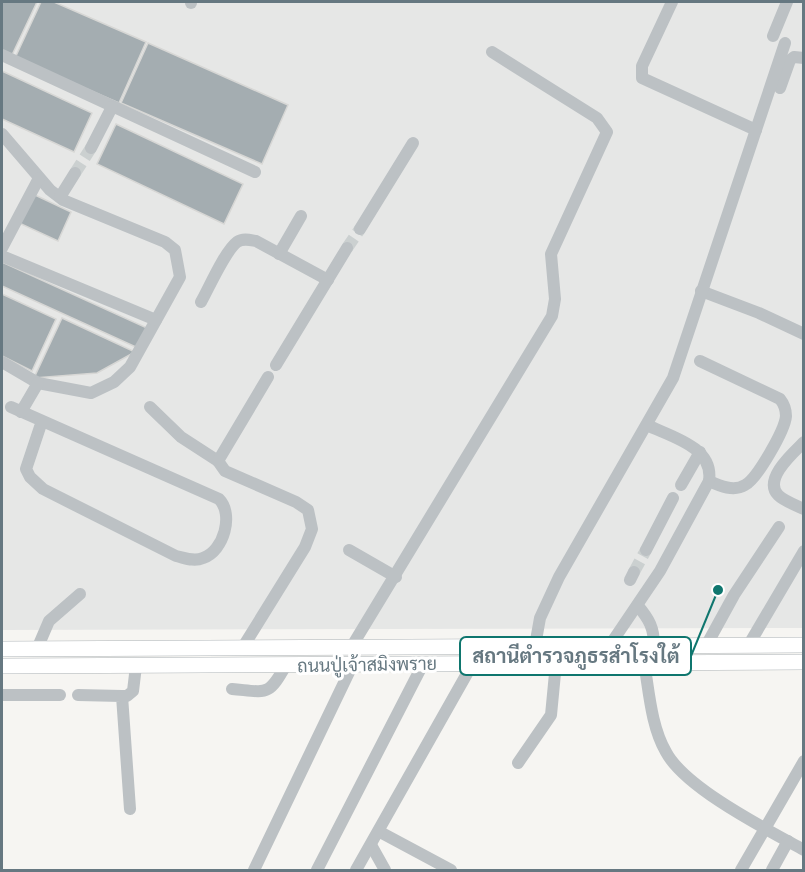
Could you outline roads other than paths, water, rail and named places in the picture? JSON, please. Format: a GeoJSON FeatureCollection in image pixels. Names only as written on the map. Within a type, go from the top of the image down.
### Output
{"type":"FeatureCollection","features":[{"type":"Feature","properties":{"kind":"main road","name":"ถนนปู่เจ้าสมิงพราย"},"geometry":{"type":"LineString","coordinates":[[2,649],[804,645]]}},
{"type":"Feature","properties":{"kind":"main road"},"geometry":{"type":"LineString","coordinates":[[535,646],[535,663]]}},
{"type":"Feature","properties":{"kind":"main road"},"geometry":{"type":"LineString","coordinates":[[708,646],[711,662]]}},
{"type":"Feature","properties":{"kind":"main road","name":"ถนนปู่เจ้าสมิงพราย"},"geometry":{"type":"LineString","coordinates":[[2,666],[804,662]]}},
{"type":"Feature","properties":{"kind":"street"},"geometry":{"type":"LineString","coordinates":[[672,2],[642,66],[642,78],[756,130]]}},
{"type":"Feature","properties":{"kind":"street"},"geometry":{"type":"LineString","coordinates":[[773,36],[787,2]]}},
{"type":"Feature","properties":{"kind":"street"},"geometry":{"type":"LineString","coordinates":[[352,646],[396,577],[552,316],[555,299],[551,254],[607,132],[597,118],[492,52]]}},
{"type":"Feature","properties":{"kind":"street"},"geometry":{"type":"LineString","coordinates":[[535,646],[540,618],[559,577],[673,378],[756,130],[790,52]]}},
{"type":"Feature","properties":{"kind":"street"},"geometry":{"type":"LineString","coordinates":[[780,88],[790,52]]}},
{"type":"Feature","properties":{"kind":"street"},"geometry":{"type":"LineString","coordinates":[[2,55],[255,172]]}},
{"type":"Feature","properties":{"kind":"street"},"geometry":{"type":"LineString","coordinates":[[91,148],[112,107]]}},
{"type":"Feature","properties":{"kind":"street"},"geometry":{"type":"LineString","coordinates":[[2,134],[39,178],[60,197],[165,242],[176,250],[180,277],[130,367],[105,388],[91,393],[38,383],[2,362]]}},
{"type":"Feature","properties":{"kind":"street"},"geometry":{"type":"LineString","coordinates":[[360,229],[413,143]]}},
{"type":"Feature","properties":{"kind":"street"},"geometry":{"type":"LineString","coordinates":[[60,197],[75,173]]}},
{"type":"Feature","properties":{"kind":"street"},"geometry":{"type":"LineString","coordinates":[[2,248],[39,178]]}},
{"type":"Feature","properties":{"kind":"street"},"geometry":{"type":"LineString","coordinates":[[279,254],[301,216]]}},
{"type":"Feature","properties":{"kind":"street"},"geometry":{"type":"LineString","coordinates":[[201,302],[237,242],[247,239],[256,241],[328,280]]}},
{"type":"Feature","properties":{"kind":"street"},"geometry":{"type":"LineString","coordinates":[[276,365],[347,248]]}},
{"type":"Feature","properties":{"kind":"street"},"geometry":{"type":"LineString","coordinates":[[2,256],[156,320]]}},
{"type":"Feature","properties":{"kind":"street"},"geometry":{"type":"LineString","coordinates":[[701,291],[759,313],[804,334]]}},
{"type":"Feature","properties":{"kind":"street"},"geometry":{"type":"LineString","coordinates":[[700,361],[780,399],[785,405],[784,426],[759,470],[747,485],[734,489],[709,481]]}},
{"type":"Feature","properties":{"kind":"street"},"geometry":{"type":"LineString","coordinates":[[218,461],[268,376]]}},
{"type":"Feature","properties":{"kind":"street"},"geometry":{"type":"LineString","coordinates":[[38,383],[16,410],[42,421],[219,499],[225,505],[228,515],[214,552],[204,558],[193,560],[176,556],[43,489],[30,477],[26,469],[42,421]]}},
{"type":"Feature","properties":{"kind":"street"},"geometry":{"type":"LineString","coordinates":[[150,407],[181,437],[218,461],[225,471],[296,502],[308,510],[312,529],[305,547],[243,648]]}},
{"type":"Feature","properties":{"kind":"street"},"geometry":{"type":"LineString","coordinates":[[610,645],[638,606],[709,481],[710,471],[707,460],[700,452],[647,425]]}},
{"type":"Feature","properties":{"kind":"street"},"geometry":{"type":"LineString","coordinates":[[804,442],[784,463],[774,482],[774,490],[779,497],[804,509]]}},
{"type":"Feature","properties":{"kind":"street"},"geometry":{"type":"LineString","coordinates":[[681,485],[700,452]]}},
{"type":"Feature","properties":{"kind":"street"},"geometry":{"type":"LineString","coordinates":[[646,550],[673,498]]}},
{"type":"Feature","properties":{"kind":"street"},"geometry":{"type":"LineString","coordinates":[[708,646],[734,596],[779,527]]}},
{"type":"Feature","properties":{"kind":"street"},"geometry":{"type":"LineString","coordinates":[[349,550],[396,577]]}},
{"type":"Feature","properties":{"kind":"street"},"geometry":{"type":"LineString","coordinates":[[748,646],[804,551]]}},
{"type":"Feature","properties":{"kind":"street"},"geometry":{"type":"LineString","coordinates":[[37,649],[49,621],[80,594]]}},
{"type":"Feature","properties":{"kind":"street"},"geometry":{"type":"LineString","coordinates":[[638,606],[650,621],[654,632],[654,645]]}},
{"type":"Feature","properties":{"kind":"street"},"geometry":{"type":"LineString","coordinates":[[644,662],[652,710],[665,751],[681,773],[765,829],[804,850]]}},
{"type":"Feature","properties":{"kind":"street"},"geometry":{"type":"LineString","coordinates":[[356,870],[380,832],[473,663]]}},
{"type":"Feature","properties":{"kind":"street"},"geometry":{"type":"LineString","coordinates":[[518,762],[551,715],[556,663]]}},
{"type":"Feature","properties":{"kind":"street"},"geometry":{"type":"LineString","coordinates":[[254,870],[353,664]]}},
{"type":"Feature","properties":{"kind":"street"},"geometry":{"type":"LineString","coordinates":[[317,870],[423,664]]}},
{"type":"Feature","properties":{"kind":"street"},"geometry":{"type":"LineString","coordinates":[[232,689],[264,691],[273,688],[286,665]]}},
{"type":"Feature","properties":{"kind":"street"},"geometry":{"type":"LineString","coordinates":[[78,695],[127,696],[134,690],[136,666]]}},
{"type":"Feature","properties":{"kind":"street"},"geometry":{"type":"LineString","coordinates":[[2,695],[60,695]]}},
{"type":"Feature","properties":{"kind":"street"},"geometry":{"type":"LineString","coordinates":[[122,696],[130,809]]}},
{"type":"Feature","properties":{"kind":"street"},"geometry":{"type":"LineString","coordinates":[[741,870],[804,761]]}},
{"type":"Feature","properties":{"kind":"street"},"geometry":{"type":"LineString","coordinates":[[380,832],[451,870]]}},
{"type":"Feature","properties":{"kind":"street"},"geometry":{"type":"LineString","coordinates":[[772,870],[788,841]]}},
{"type":"Feature","properties":{"kind":"street"},"geometry":{"type":"LineString","coordinates":[[371,845],[382,870]]}},
{"type":"Feature","properties":{"kind":"tunnel"},"geometry":{"type":"LineString","coordinates":[[75,173],[91,148]]}},
{"type":"Feature","properties":{"kind":"tunnel"},"geometry":{"type":"LineString","coordinates":[[347,248],[360,229]]}},
{"type":"Feature","properties":{"kind":"tunnel"},"geometry":{"type":"LineString","coordinates":[[634,572],[646,550]]}},
{"type":"Feature","properties":{"kind":"place","name":"สถานีตำรวจภูธรสำโรงใต้"},"geometry":{"type":"Point","coordinates":[718,590]}}]}
